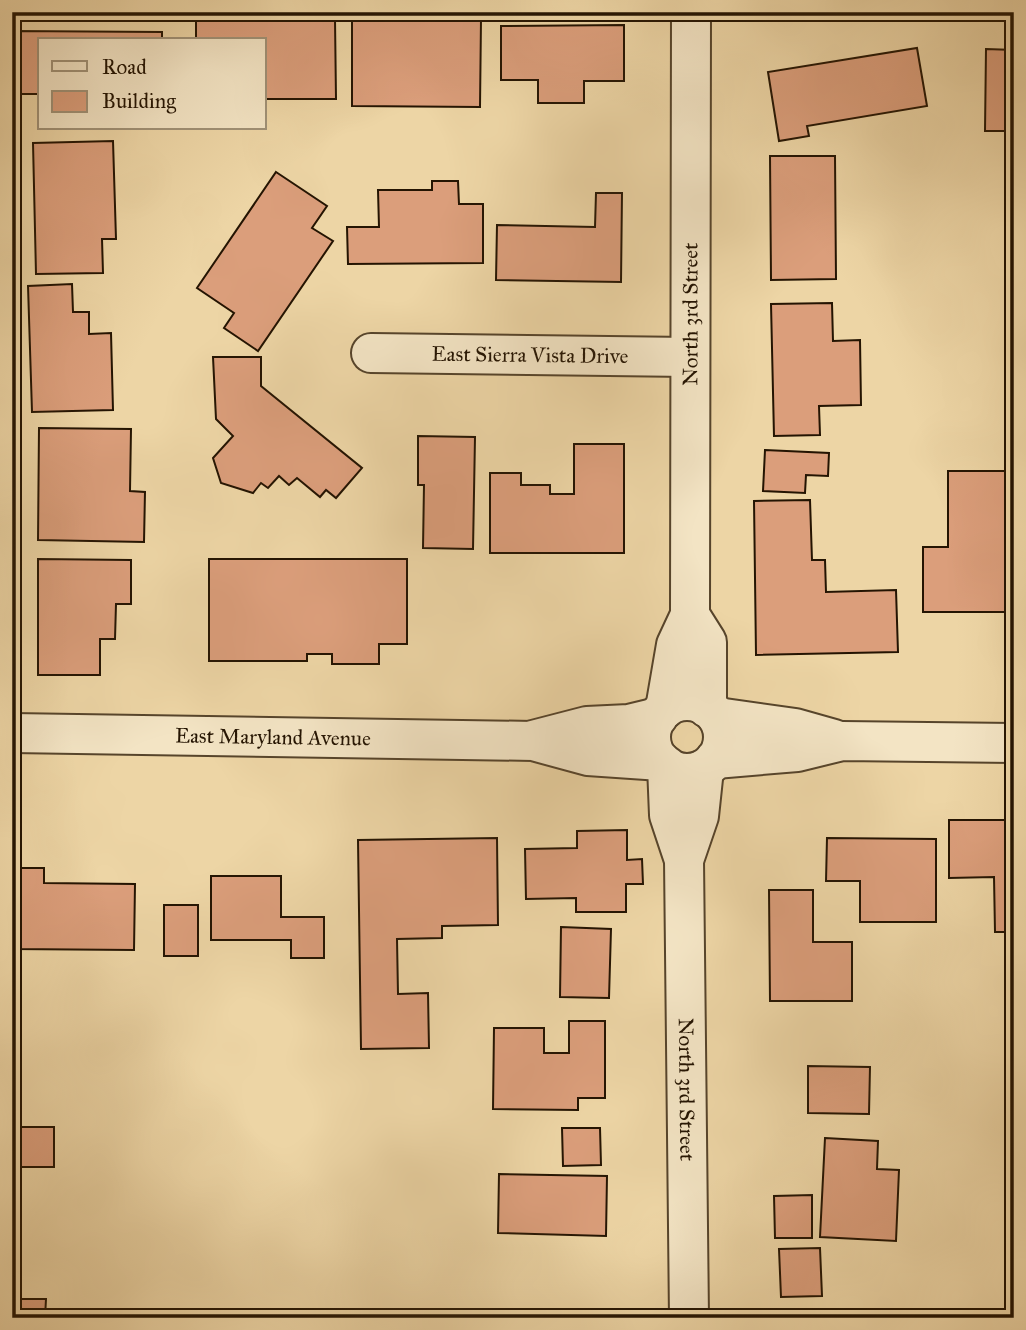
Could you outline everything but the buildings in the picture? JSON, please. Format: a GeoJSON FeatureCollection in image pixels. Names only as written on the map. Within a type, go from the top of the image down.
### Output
{"type":"FeatureCollection","features":[{"type":"Feature","properties":{"kind":"street","name":"North 3rd Street"},"geometry":{"type":"LineString","coordinates":[[661,713],[676,645],[690,615],[691,12]]}},
{"type":"Feature","properties":{"kind":"street","name":"East Sierra Vista Drive"},"geometry":{"type":"LineString","coordinates":[[371,353],[689,357]]}},
{"type":"Feature","properties":{"kind":"street","name":"North 3rd Street"},"geometry":{"type":"LineString","coordinates":[[690,615],[707,642],[712,712]]}},
{"type":"Feature","properties":{"kind":"street","name":"East Maryland Avenue"},"geometry":{"type":"LineString","coordinates":[[12,733],[533,740],[587,726],[629,724],[686,701],[712,712],[795,728],[842,741]]}},
{"type":"Feature","properties":{"kind":"street"},"geometry":{"type":"LineString","coordinates":[[661,713],[651,735],[656,753],[687,764],[723,743],[712,712]]}},
{"type":"Feature","properties":{"kind":"street","name":"East Maryland Avenue"},"geometry":{"type":"LineString","coordinates":[[533,740],[588,756],[687,764],[797,752],[842,741],[1014,743]]}},
{"type":"Feature","properties":{"kind":"street","name":"North 3rd Street"},"geometry":{"type":"LineString","coordinates":[[687,764],[669,815],[684,860],[689,1318]]}}]}
